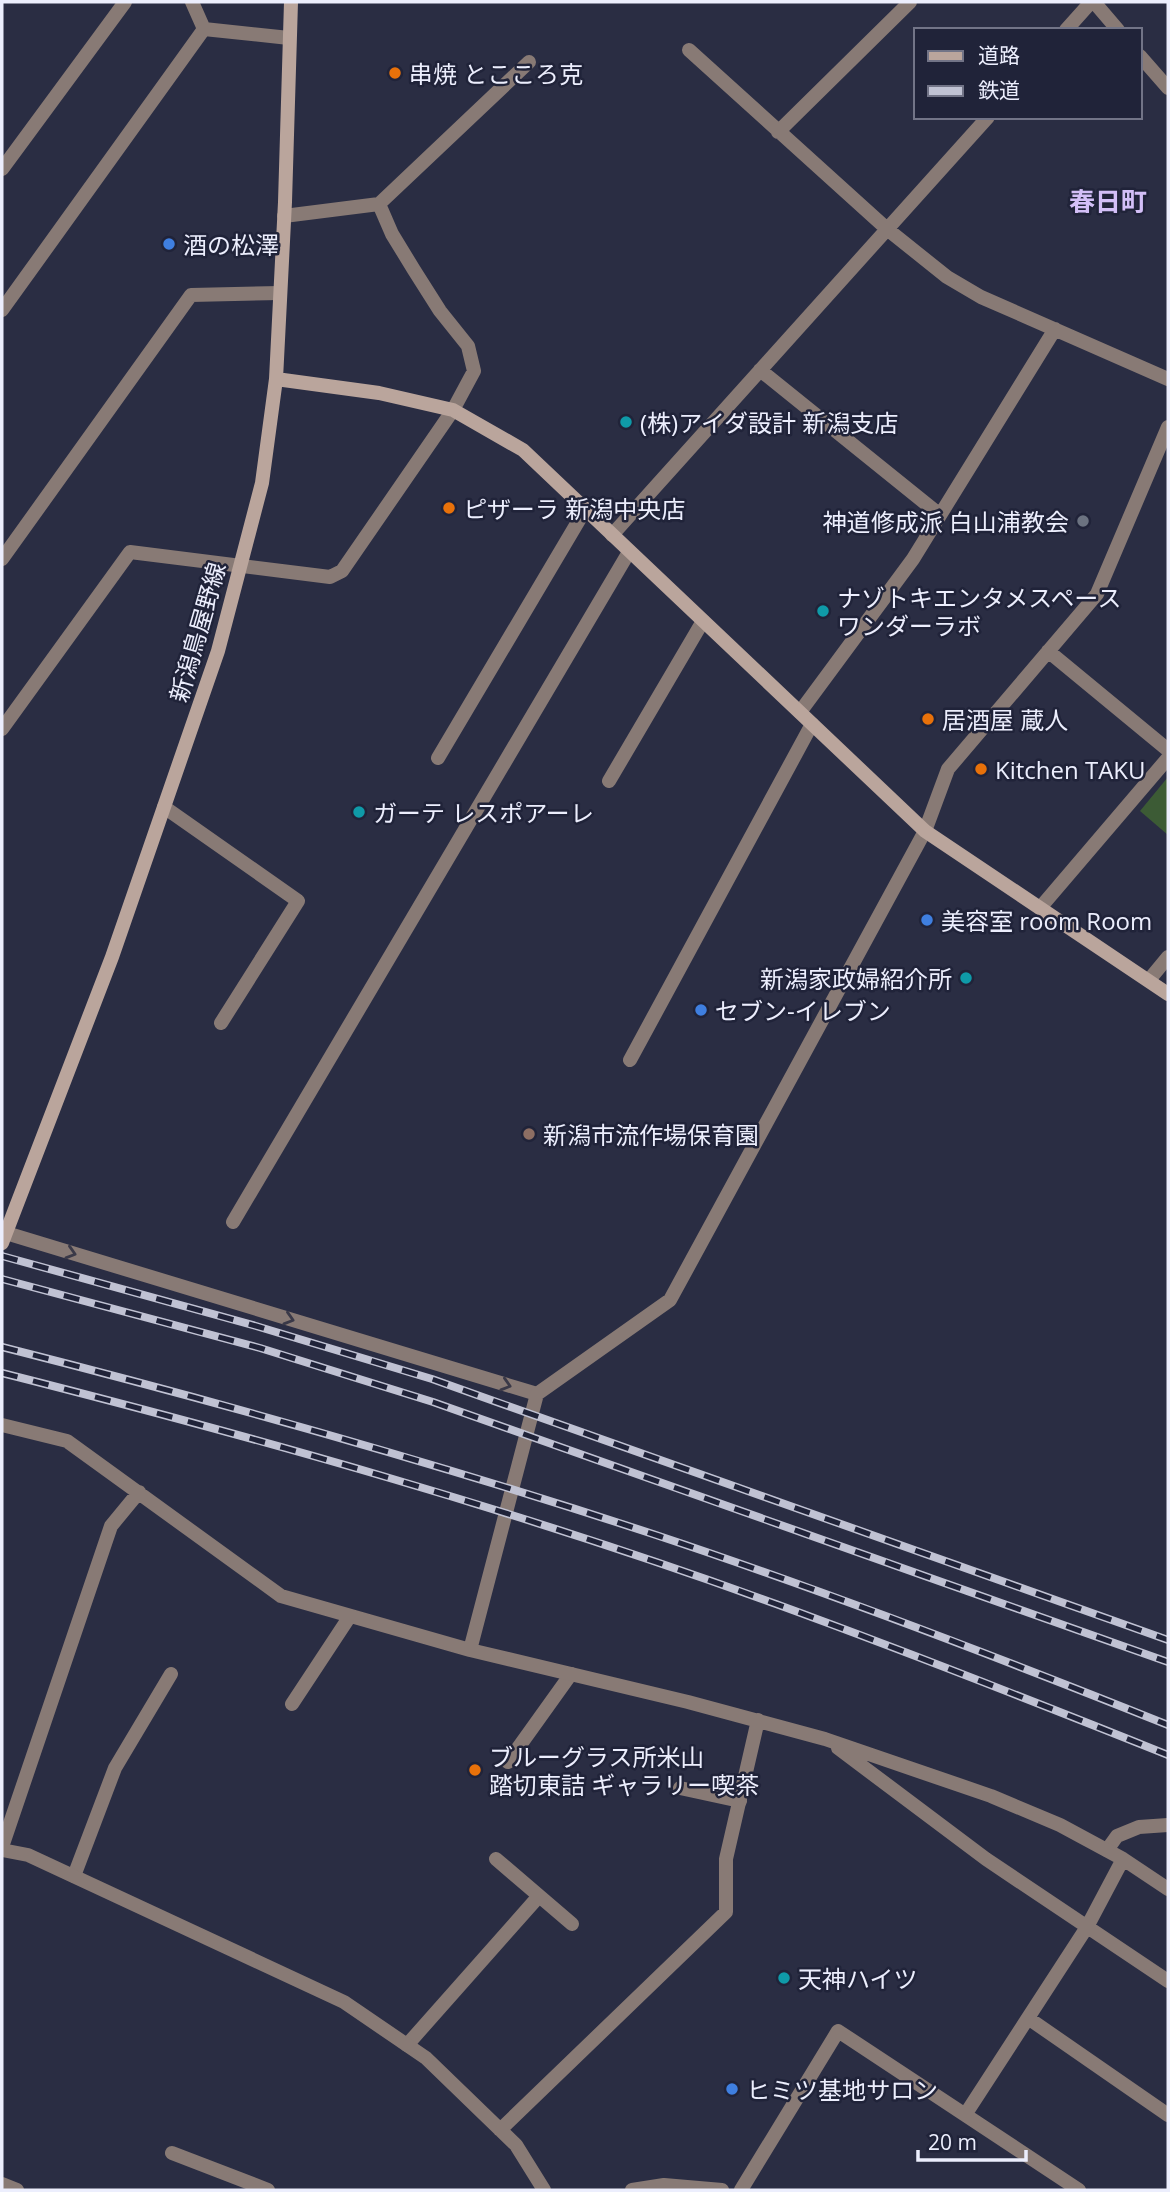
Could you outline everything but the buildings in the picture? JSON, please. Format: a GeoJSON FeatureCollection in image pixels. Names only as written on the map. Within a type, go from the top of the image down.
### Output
{"type":"FeatureCollection","features":[{"type":"Feature","properties":{"kind":"street"},"geometry":{"type":"LineString","coordinates":[[2,169],[125,2]]}},
{"type":"Feature","properties":{"kind":"street"},"geometry":{"type":"LineString","coordinates":[[192,2],[204,29]]}},
{"type":"Feature","properties":{"kind":"street","name":"新潟鳥屋野線"},"geometry":{"type":"LineString","coordinates":[[3,1236],[113,957],[218,651],[262,483],[276,379],[291,2]]}},
{"type":"Feature","properties":{"kind":"street"},"geometry":{"type":"LineString","coordinates":[[778,132],[910,2]]}},
{"type":"Feature","properties":{"kind":"street"},"geometry":{"type":"LineString","coordinates":[[1068,28],[1093,2],[1116,28]]}},
{"type":"Feature","properties":{"kind":"street"},"geometry":{"type":"LineString","coordinates":[[204,29],[289,38]]}},
{"type":"Feature","properties":{"kind":"street"},"geometry":{"type":"LineString","coordinates":[[2,310],[204,29]]}},
{"type":"Feature","properties":{"kind":"street"},"geometry":{"type":"LineString","coordinates":[[689,50],[887,229],[947,277],[981,297],[1168,379]]}},
{"type":"Feature","properties":{"kind":"street"},"geometry":{"type":"LineString","coordinates":[[1142,57],[1168,88]]}},
{"type":"Feature","properties":{"kind":"street"},"geometry":{"type":"LineString","coordinates":[[284,216],[379,204],[529,62]]}},
{"type":"Feature","properties":{"kind":"street"},"geometry":{"type":"LineString","coordinates":[[611,535],[986,119]]}},
{"type":"Feature","properties":{"kind":"street"},"geometry":{"type":"LineString","coordinates":[[2,729],[130,552],[330,577],[342,570],[453,410],[474,371],[468,346],[440,311],[414,270],[392,234],[379,204]]}},
{"type":"Feature","properties":{"kind":"street"},"geometry":{"type":"LineString","coordinates":[[2,559],[191,295],[280,293]]}},
{"type":"Feature","properties":{"kind":"street"},"geometry":{"type":"LineString","coordinates":[[800,712],[913,559],[1055,330]]}},
{"type":"Feature","properties":{"kind":"street"},"geometry":{"type":"LineString","coordinates":[[760,370],[940,515]]}},
{"type":"Feature","properties":{"kind":"street"},"geometry":{"type":"LineString","coordinates":[[276,379],[379,393],[453,410],[523,450],[925,831],[1168,993]]}},
{"type":"Feature","properties":{"kind":"street"},"geometry":{"type":"LineString","coordinates":[[470,1650],[537,1394],[670,1300],[925,831],[948,769],[1097,594],[1168,427]]}},
{"type":"Feature","properties":{"kind":"street"},"geometry":{"type":"LineString","coordinates":[[438,758],[585,510]]}},
{"type":"Feature","properties":{"kind":"street"},"geometry":{"type":"LineString","coordinates":[[233,1222],[629,552]]}},
{"type":"Feature","properties":{"kind":"street"},"geometry":{"type":"LineString","coordinates":[[608,781],[703,621]]}},
{"type":"Feature","properties":{"kind":"street"},"geometry":{"type":"LineString","coordinates":[[1048,651],[1168,750]]}},
{"type":"Feature","properties":{"kind":"street"},"geometry":{"type":"LineString","coordinates":[[630,1059],[811,724]]}},
{"type":"Feature","properties":{"kind":"street"},"geometry":{"type":"LineString","coordinates":[[1040,908],[1168,758]]}},
{"type":"Feature","properties":{"kind":"street"},"geometry":{"type":"LineString","coordinates":[[164,807],[298,901],[221,1023]]}},
{"type":"Feature","properties":{"kind":"street"},"geometry":{"type":"LineString","coordinates":[[1149,980],[1168,957]]}},
{"type":"Feature","properties":{"kind":"street"},"geometry":{"type":"LineString","coordinates":[[3,1236],[537,1394]]}},
{"type":"Feature","properties":{"kind":"street"},"geometry":{"type":"LineString","coordinates":[[2,1425],[67,1441],[281,1596],[470,1650],[758,1720],[825,1739],[991,1796],[1060,1825],[1123,1859],[1168,1889]]}},
{"type":"Feature","properties":{"kind":"street"},"geometry":{"type":"LineString","coordinates":[[139,1492],[111,1526],[2,1848],[74,1876],[344,2002],[426,2058],[516,2145],[544,2190]]}},
{"type":"Feature","properties":{"kind":"street"},"geometry":{"type":"LineString","coordinates":[[292,1704],[350,1616]]}},
{"type":"Feature","properties":{"kind":"street"},"geometry":{"type":"LineString","coordinates":[[74,1876],[116,1768],[171,1674]]}},
{"type":"Feature","properties":{"kind":"street"},"geometry":{"type":"LineString","coordinates":[[508,1762],[571,1674]]}},
{"type":"Feature","properties":{"kind":"street"},"geometry":{"type":"LineString","coordinates":[[500,2130],[726,1912],[726,1859],[758,1720]]}},
{"type":"Feature","properties":{"kind":"street"},"geometry":{"type":"LineString","coordinates":[[825,1739],[986,1859],[1168,1982]]}},
{"type":"Feature","properties":{"kind":"street"},"geometry":{"type":"LineString","coordinates":[[680,1788],[740,1801]]}},
{"type":"Feature","properties":{"kind":"street"},"geometry":{"type":"LineString","coordinates":[[1107,1850],[1117,1836],[1139,1827],[1168,1825]]}},
{"type":"Feature","properties":{"kind":"street"},"geometry":{"type":"LineString","coordinates":[[496,1859],[572,1924]]}},
{"type":"Feature","properties":{"kind":"street"},"geometry":{"type":"LineString","coordinates":[[965,2115],[1087,1927],[1123,1859]]}},
{"type":"Feature","properties":{"kind":"street"},"geometry":{"type":"LineString","coordinates":[[407,2045],[539,1896]]}},
{"type":"Feature","properties":{"kind":"street"},"geometry":{"type":"LineString","coordinates":[[1028,2018],[1168,2115]]}},
{"type":"Feature","properties":{"kind":"street"},"geometry":{"type":"LineString","coordinates":[[741,2190],[838,2031],[1079,2190]]}},
{"type":"Feature","properties":{"kind":"street"},"geometry":{"type":"LineString","coordinates":[[172,2153],[268,2190]]}},
{"type":"Feature","properties":{"kind":"street"},"geometry":{"type":"LineString","coordinates":[[2,2184],[17,2190]]}},
{"type":"Feature","properties":{"kind":"street"},"geometry":{"type":"LineString","coordinates":[[632,2190],[664,2185],[722,2190]]}},
{"type":"Feature","properties":{"kind":"green space"},"geometry":{"type":"Polygon","coordinates":[[[1168,777],[1168,835],[1140,811],[1168,777]]]}},
{"type":"Feature","properties":{"kind":"railway"},"geometry":{"type":"LineString","coordinates":[[2,1256],[256,1326],[432,1379],[1168,1640]]}},
{"type":"Feature","properties":{"kind":"railway"},"geometry":{"type":"LineString","coordinates":[[2,1279],[260,1348],[433,1402],[1168,1662]]}},
{"type":"Feature","properties":{"kind":"railway"},"geometry":{"type":"LineString","coordinates":[[2,1347],[332,1436],[659,1536],[915,1627],[1168,1725]]}},
{"type":"Feature","properties":{"kind":"railway"},"geometry":{"type":"LineString","coordinates":[[2,1373],[295,1451],[585,1538],[825,1622],[1168,1755]]}},
{"type":"Feature","properties":{"kind":"place","name":"串焼 とこころ克"},"geometry":{"type":"Point","coordinates":[395,73]}},
{"type":"Feature","properties":{"kind":"place","name":"酒の松澤"},"geometry":{"type":"Point","coordinates":[169,244]}},
{"type":"Feature","properties":{"kind":"place","name":"(株)アイダ設計 新潟支店"},"geometry":{"type":"Point","coordinates":[626,422]}},
{"type":"Feature","properties":{"kind":"place","name":"ピザーラ 新潟中央店"},"geometry":{"type":"Point","coordinates":[449,508]}},
{"type":"Feature","properties":{"kind":"place","name":"神道修成派 白山浦教会"},"geometry":{"type":"Point","coordinates":[1083,521]}},
{"type":"Feature","properties":{"kind":"place","name":"ナゾトキエンタメスペース ワンダーラボ"},"geometry":{"type":"Point","coordinates":[823,611]}},
{"type":"Feature","properties":{"kind":"place","name":"居酒屋 蔵人"},"geometry":{"type":"Point","coordinates":[928,719]}},
{"type":"Feature","properties":{"kind":"place","name":"Kitchen TAKU"},"geometry":{"type":"Point","coordinates":[981,769]}},
{"type":"Feature","properties":{"kind":"place","name":"ガーテ レスポアーレ"},"geometry":{"type":"Point","coordinates":[359,812]}},
{"type":"Feature","properties":{"kind":"place","name":"美容室 room Room"},"geometry":{"type":"Point","coordinates":[927,920]}},
{"type":"Feature","properties":{"kind":"place","name":"新潟家政婦紹介所"},"geometry":{"type":"Point","coordinates":[966,978]}},
{"type":"Feature","properties":{"kind":"place","name":"セブン-イレブン"},"geometry":{"type":"Point","coordinates":[701,1010]}},
{"type":"Feature","properties":{"kind":"place","name":"新潟市流作場保育園"},"geometry":{"type":"Point","coordinates":[529,1134]}},
{"type":"Feature","properties":{"kind":"place","name":"ブルーグラス所米山 踏切東詰 ギャラリー喫茶"},"geometry":{"type":"Point","coordinates":[475,1770]}},
{"type":"Feature","properties":{"kind":"place","name":"天神ハイツ"},"geometry":{"type":"Point","coordinates":[784,1978]}},
{"type":"Feature","properties":{"kind":"place","name":"ヒミツ基地サロン"},"geometry":{"type":"Point","coordinates":[732,2089]}},
{"type":"Feature","properties":{"kind":"district","name":"春日町"},"geometry":{"type":"Point","coordinates":[1108,201]}}]}
